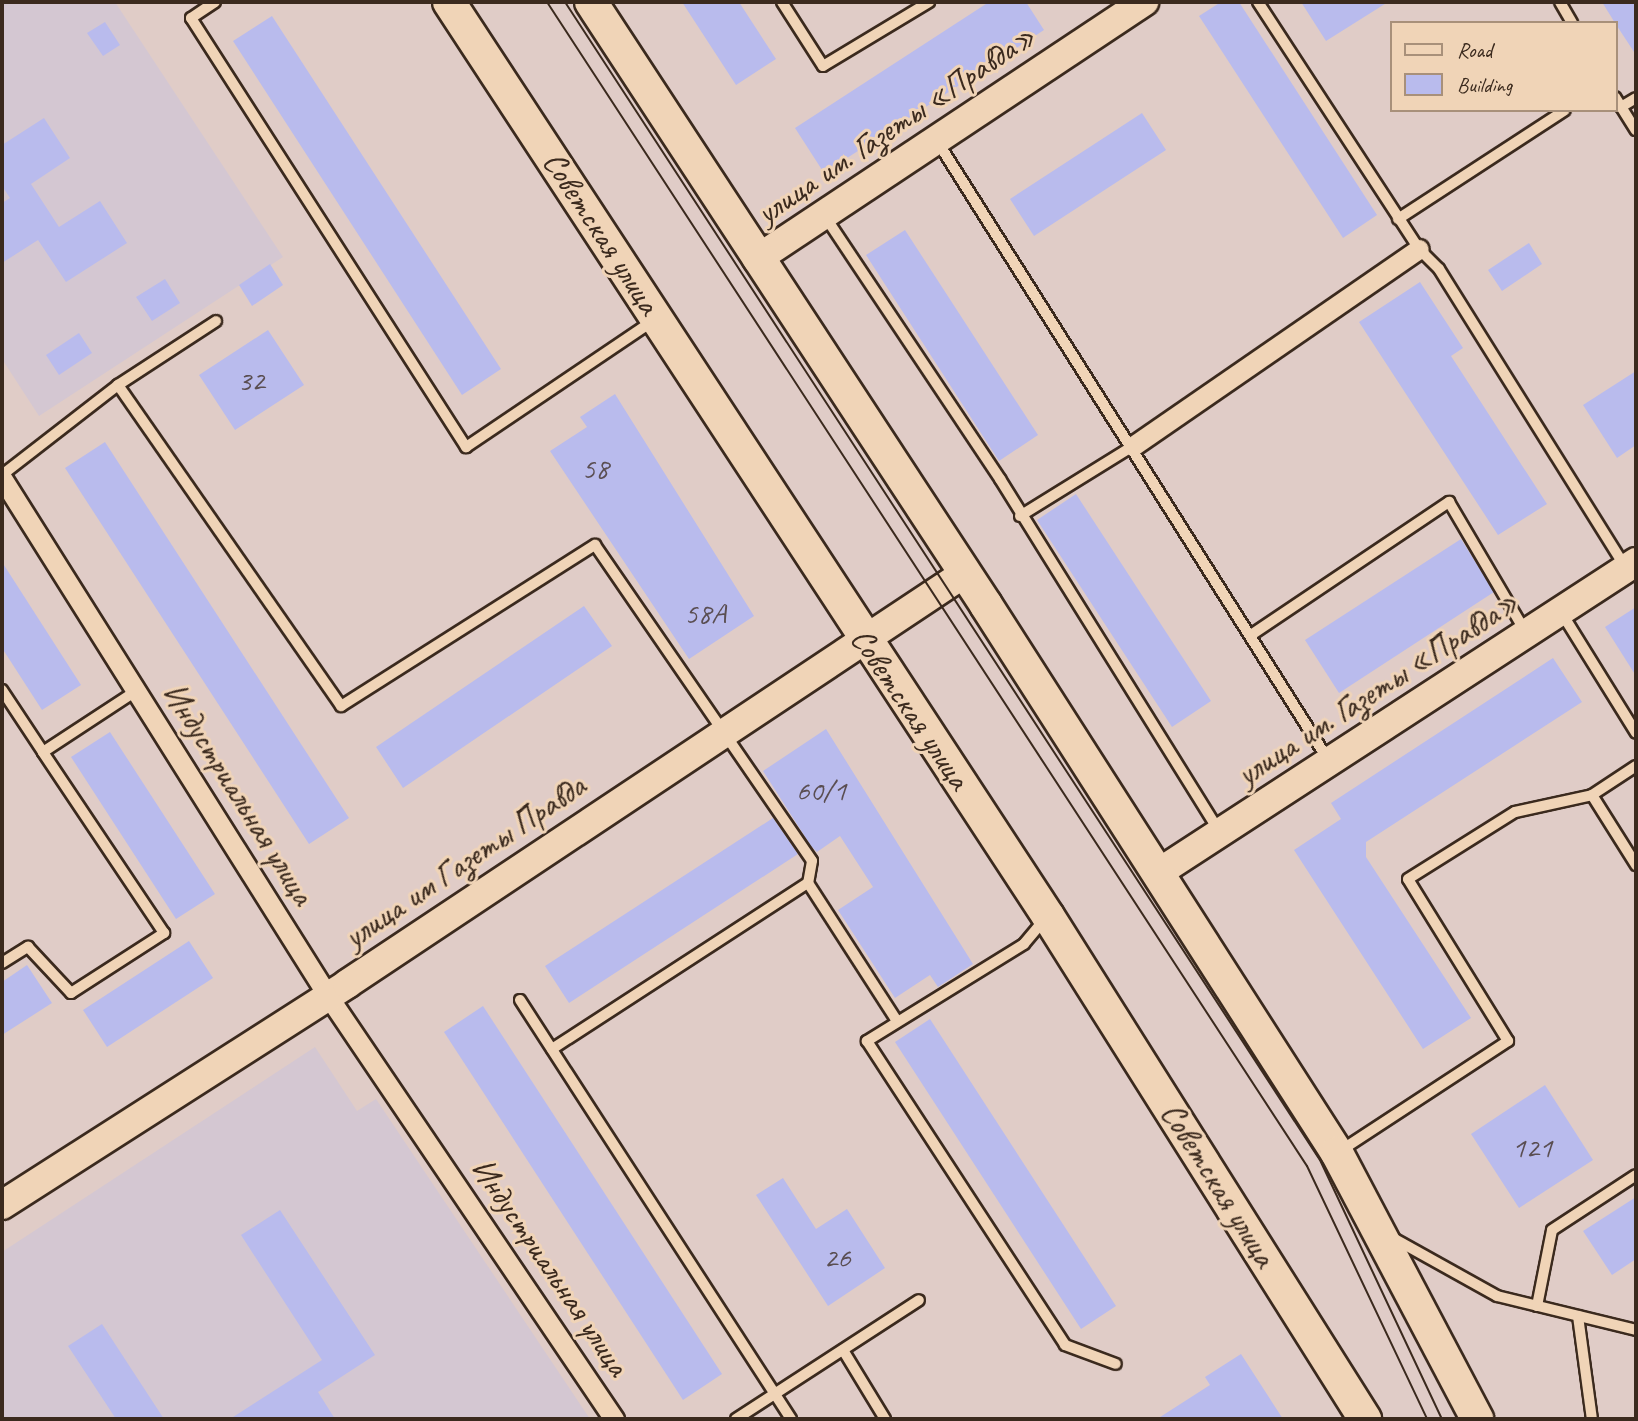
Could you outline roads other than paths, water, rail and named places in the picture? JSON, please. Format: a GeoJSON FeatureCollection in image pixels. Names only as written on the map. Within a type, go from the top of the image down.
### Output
{"type":"FeatureCollection","features":[{"type":"Feature","properties":{"kind":"main road","name":"Советская улица"},"geometry":{"type":"LineString","coordinates":[[449,2],[657,318],[864,641],[1048,916],[1365,1419]]}},
{"type":"Feature","properties":{"kind":"main road"},"geometry":{"type":"LineString","coordinates":[[591,2],[965,573],[1337,1153],[1477,1419]]}},
{"type":"Feature","properties":{"kind":"street","name":"улица им. Газеты «Правда»"},"geometry":{"type":"LineString","coordinates":[[757,259],[937,140],[1129,6]]}},
{"type":"Feature","properties":{"kind":"street"},"geometry":{"type":"LineString","coordinates":[[1133,446],[1419,250]]}},
{"type":"Feature","properties":{"kind":"street","name":"Индустриальная улица"},"geometry":{"type":"LineString","coordinates":[[2,477],[328,996],[614,1419]]}},
{"type":"Feature","properties":{"kind":"street","name":"улица им. Газеты «Правда»"},"geometry":{"type":"LineString","coordinates":[[1158,873],[1631,566]]}},
{"type":"Feature","properties":{"kind":"street","name":"улица им Газеты Правда"},"geometry":{"type":"LineString","coordinates":[[2,1205],[328,996],[965,573]]}},
{"type":"Feature","properties":{"kind":"lane"},"geometry":{"type":"LineString","coordinates":[[215,2],[191,18],[466,447],[657,318]]}},
{"type":"Feature","properties":{"kind":"lane"},"geometry":{"type":"LineString","coordinates":[[782,2],[823,66],[929,2]]}},
{"type":"Feature","properties":{"kind":"lane"},"geometry":{"type":"LineString","coordinates":[[1258,2],[1419,250],[1439,269],[1631,566]]}},
{"type":"Feature","properties":{"kind":"lane"},"geometry":{"type":"LineString","coordinates":[[1560,2],[1571,21]]}},
{"type":"Feature","properties":{"kind":"lane"},"geometry":{"type":"LineString","coordinates":[[1621,107],[1636,98]]}},
{"type":"Feature","properties":{"kind":"lane"},"geometry":{"type":"LineString","coordinates":[[1617,100],[1636,130]]}},
{"type":"Feature","properties":{"kind":"lane"},"geometry":{"type":"LineString","coordinates":[[1398,219],[1562,112]]}},
{"type":"Feature","properties":{"kind":"lane"},"geometry":{"type":"LineString","coordinates":[[937,140],[1133,446],[1329,762]]}},
{"type":"Feature","properties":{"kind":"lane"},"geometry":{"type":"LineString","coordinates":[[824,215],[1000,479],[1020,516],[1220,832]]}},
{"type":"Feature","properties":{"kind":"lane"},"geometry":{"type":"LineString","coordinates":[[2,477],[118,385],[216,321]]}},
{"type":"Feature","properties":{"kind":"lane"},"geometry":{"type":"LineString","coordinates":[[118,385],[341,706],[595,545],[812,861],[808,883],[897,1021]]}},
{"type":"Feature","properties":{"kind":"lane"},"geometry":{"type":"LineString","coordinates":[[1020,516],[1133,446]]}},
{"type":"Feature","properties":{"kind":"lane"},"geometry":{"type":"LineString","coordinates":[[1251,635],[1449,502],[1526,634]]}},
{"type":"Feature","properties":{"kind":"lane"},"geometry":{"type":"LineString","coordinates":[[1561,612],[1634,725]]}},
{"type":"Feature","properties":{"kind":"lane"},"geometry":{"type":"LineString","coordinates":[[2,690],[164,933],[71,993],[28,947],[2,963]]}},
{"type":"Feature","properties":{"kind":"lane"},"geometry":{"type":"LineString","coordinates":[[43,752],[136,691]]}},
{"type":"Feature","properties":{"kind":"lane"},"geometry":{"type":"LineString","coordinates":[[1337,1153],[1508,1041],[1408,879],[1515,812],[1592,795],[1636,766]]}},
{"type":"Feature","properties":{"kind":"lane"},"geometry":{"type":"LineString","coordinates":[[1592,795],[1636,865]]}},
{"type":"Feature","properties":{"kind":"lane"},"geometry":{"type":"LineString","coordinates":[[552,1049],[808,883]]}},
{"type":"Feature","properties":{"kind":"lane"},"geometry":{"type":"LineString","coordinates":[[1048,916],[1024,944],[867,1041],[1065,1345],[1115,1364]]}},
{"type":"Feature","properties":{"kind":"lane"},"geometry":{"type":"LineString","coordinates":[[520,1000],[791,1419]]}},
{"type":"Feature","properties":{"kind":"lane"},"geometry":{"type":"LineString","coordinates":[[1537,1306],[1552,1230],[1636,1175]]}},
{"type":"Feature","properties":{"kind":"lane"},"geometry":{"type":"LineString","coordinates":[[1379,1230],[1497,1296],[1636,1330]]}},
{"type":"Feature","properties":{"kind":"lane"},"geometry":{"type":"LineString","coordinates":[[736,1419],[919,1300]]}},
{"type":"Feature","properties":{"kind":"lane"},"geometry":{"type":"LineString","coordinates":[[1578,1316],[1591,1419]]}},
{"type":"Feature","properties":{"kind":"lane"},"geometry":{"type":"LineString","coordinates":[[843,1350],[885,1419]]}},
{"type":"Feature","properties":{"kind":"tram line"},"geometry":{"type":"LineString","coordinates":[[547,2],[1307,1166],[1427,1419]]}},
{"type":"Feature","properties":{"kind":"tram line"},"geometry":{"type":"LineString","coordinates":[[565,2],[1320,1160],[1442,1419]]}}]}
